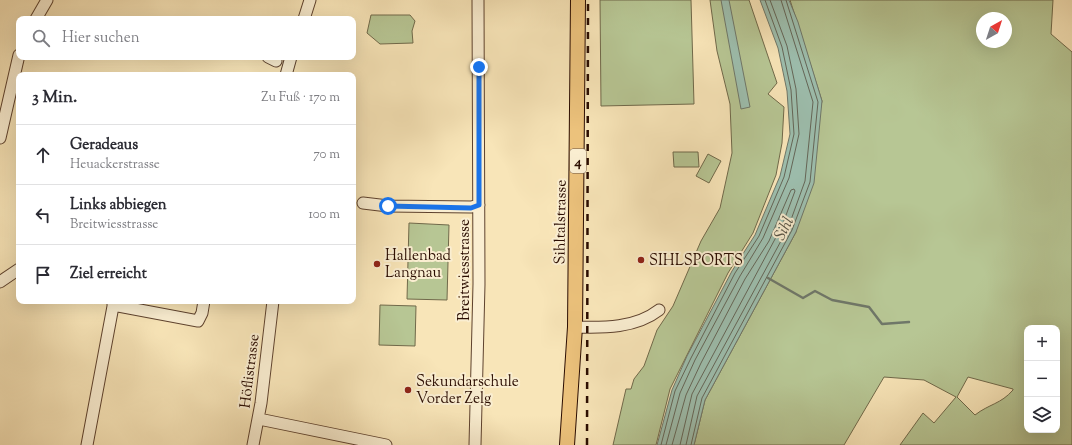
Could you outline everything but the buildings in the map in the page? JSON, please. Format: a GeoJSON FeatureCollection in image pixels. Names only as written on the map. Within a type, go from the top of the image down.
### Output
{"type":"FeatureCollection","features":[{"type":"Feature","properties":{"kind":"main road","name":"Sihltalstrasse"},"geometry":{"type":"LineString","coordinates":[[567,445],[575,327],[578,0]]}},
{"type":"Feature","properties":{"kind":"street"},"geometry":{"type":"LineString","coordinates":[[38,16],[47,0]]}},
{"type":"Feature","properties":{"kind":"street"},"geometry":{"type":"LineString","coordinates":[[305,16],[310,0]]}},
{"type":"Feature","properties":{"kind":"street","name":"Breitwiesstrasse"},"geometry":{"type":"LineString","coordinates":[[475,445],[479,292],[478,0]]}},
{"type":"Feature","properties":{"kind":"street"},"geometry":{"type":"LineString","coordinates":[[0,138],[18,60]]}},
{"type":"Feature","properties":{"kind":"street"},"geometry":{"type":"LineString","coordinates":[[287,72],[290,60]]}},
{"type":"Feature","properties":{"kind":"street"},"geometry":{"type":"LineString","coordinates":[[363,203],[388,206],[471,208],[479,205]]}},
{"type":"Feature","properties":{"kind":"street"},"geometry":{"type":"LineString","coordinates":[[0,282],[16,271]]}},
{"type":"Feature","properties":{"kind":"street"},"geometry":{"type":"LineString","coordinates":[[87,445],[114,304]]}},
{"type":"Feature","properties":{"kind":"street"},"geometry":{"type":"LineString","coordinates":[[119,304],[198,321],[202,313],[204,304]]}},
{"type":"Feature","properties":{"kind":"street","name":"Höflistrasse"},"geometry":{"type":"LineString","coordinates":[[253,445],[259,419],[273,304]]}},
{"type":"Feature","properties":{"kind":"street"},"geometry":{"type":"LineString","coordinates":[[575,327],[637,322],[649,317],[659,310]]}},
{"type":"Feature","properties":{"kind":"street"},"geometry":{"type":"LineString","coordinates":[[259,419],[386,445]]}},
{"type":"Feature","properties":{"kind":"green space"},"geometry":{"type":"Polygon","coordinates":[[[600,0],[691,0],[694,104],[601,106],[600,0]]]}},
{"type":"Feature","properties":{"kind":"green space"},"geometry":{"type":"Polygon","coordinates":[[[710,0],[749,0],[777,83],[768,94],[784,107],[782,143],[776,175],[753,233],[728,273],[670,389],[656,445],[613,445],[626,389],[631,389],[634,379],[644,366],[657,330],[673,306],[701,241],[720,208],[732,153],[730,104],[717,51],[710,0]]]}},
{"type":"Feature","properties":{"kind":"green space"},"geometry":{"type":"Polygon","coordinates":[[[790,0],[1053,0],[1051,34],[1072,52],[1072,445],[900,445],[923,413],[934,423],[956,397],[924,380],[884,377],[844,445],[694,445],[705,400],[796,232],[822,101],[790,0]],[[968,377],[957,397],[975,415],[1004,398],[1013,390],[1013,389],[968,377]]]}},
{"type":"Feature","properties":{"kind":"green space"},"geometry":{"type":"Polygon","coordinates":[[[371,15],[410,15],[415,21],[412,31],[413,43],[380,44],[367,33],[371,15]]]}},
{"type":"Feature","properties":{"kind":"green space"},"geometry":{"type":"Polygon","coordinates":[[[673,152],[698,152],[699,167],[674,167],[673,152]]]}},
{"type":"Feature","properties":{"kind":"green space"},"geometry":{"type":"Polygon","coordinates":[[[708,154],[721,161],[709,183],[696,176],[708,154]]]}},
{"type":"Feature","properties":{"kind":"green space"},"geometry":{"type":"Polygon","coordinates":[[[409,223],[449,225],[447,300],[407,299],[409,223]]]}},
{"type":"Feature","properties":{"kind":"green space"},"geometry":{"type":"Polygon","coordinates":[[[380,305],[416,306],[415,346],[379,345],[380,305]]]}},
{"type":"Feature","properties":{"kind":"water"},"geometry":{"type":"Polygon","coordinates":[[[721,0],[729,0],[750,107],[741,109],[721,0]]]}},
{"type":"Feature","properties":{"kind":"water","name":"Sihl"},"geometry":{"type":"Polygon","coordinates":[[[760,0],[789,0],[798,22],[822,101],[814,183],[796,232],[705,400],[694,445],[657,445],[672,390],[687,356],[732,271],[755,235],[780,176],[790,134],[787,91],[778,48],[760,0]]]}},
{"type":"Feature","properties":{"kind":"waterway"},"geometry":{"type":"LineString","coordinates":[[768,278],[803,298],[815,291],[832,300],[869,307],[882,324],[909,322]]}},
{"type":"Feature","properties":{"kind":"railway"},"geometry":{"type":"LineString","coordinates":[[587,445],[588,0]]}},
{"type":"Feature","properties":{"kind":"place","name":"SIHLSPORTS"},"geometry":{"type":"Point","coordinates":[641,260]}},
{"type":"Feature","properties":{"kind":"place","name":"Hallenbad Langnau"},"geometry":{"type":"Point","coordinates":[377,264]}},
{"type":"Feature","properties":{"kind":"place","name":"Sekundarschule Vorder Zelg"},"geometry":{"type":"Point","coordinates":[408,390]}},
{"type":"Feature","properties":{"kind":"route"},"geometry":{"type":"LineString","coordinates":[[388,206],[471,208],[479,205],[479,67]]}}]}
